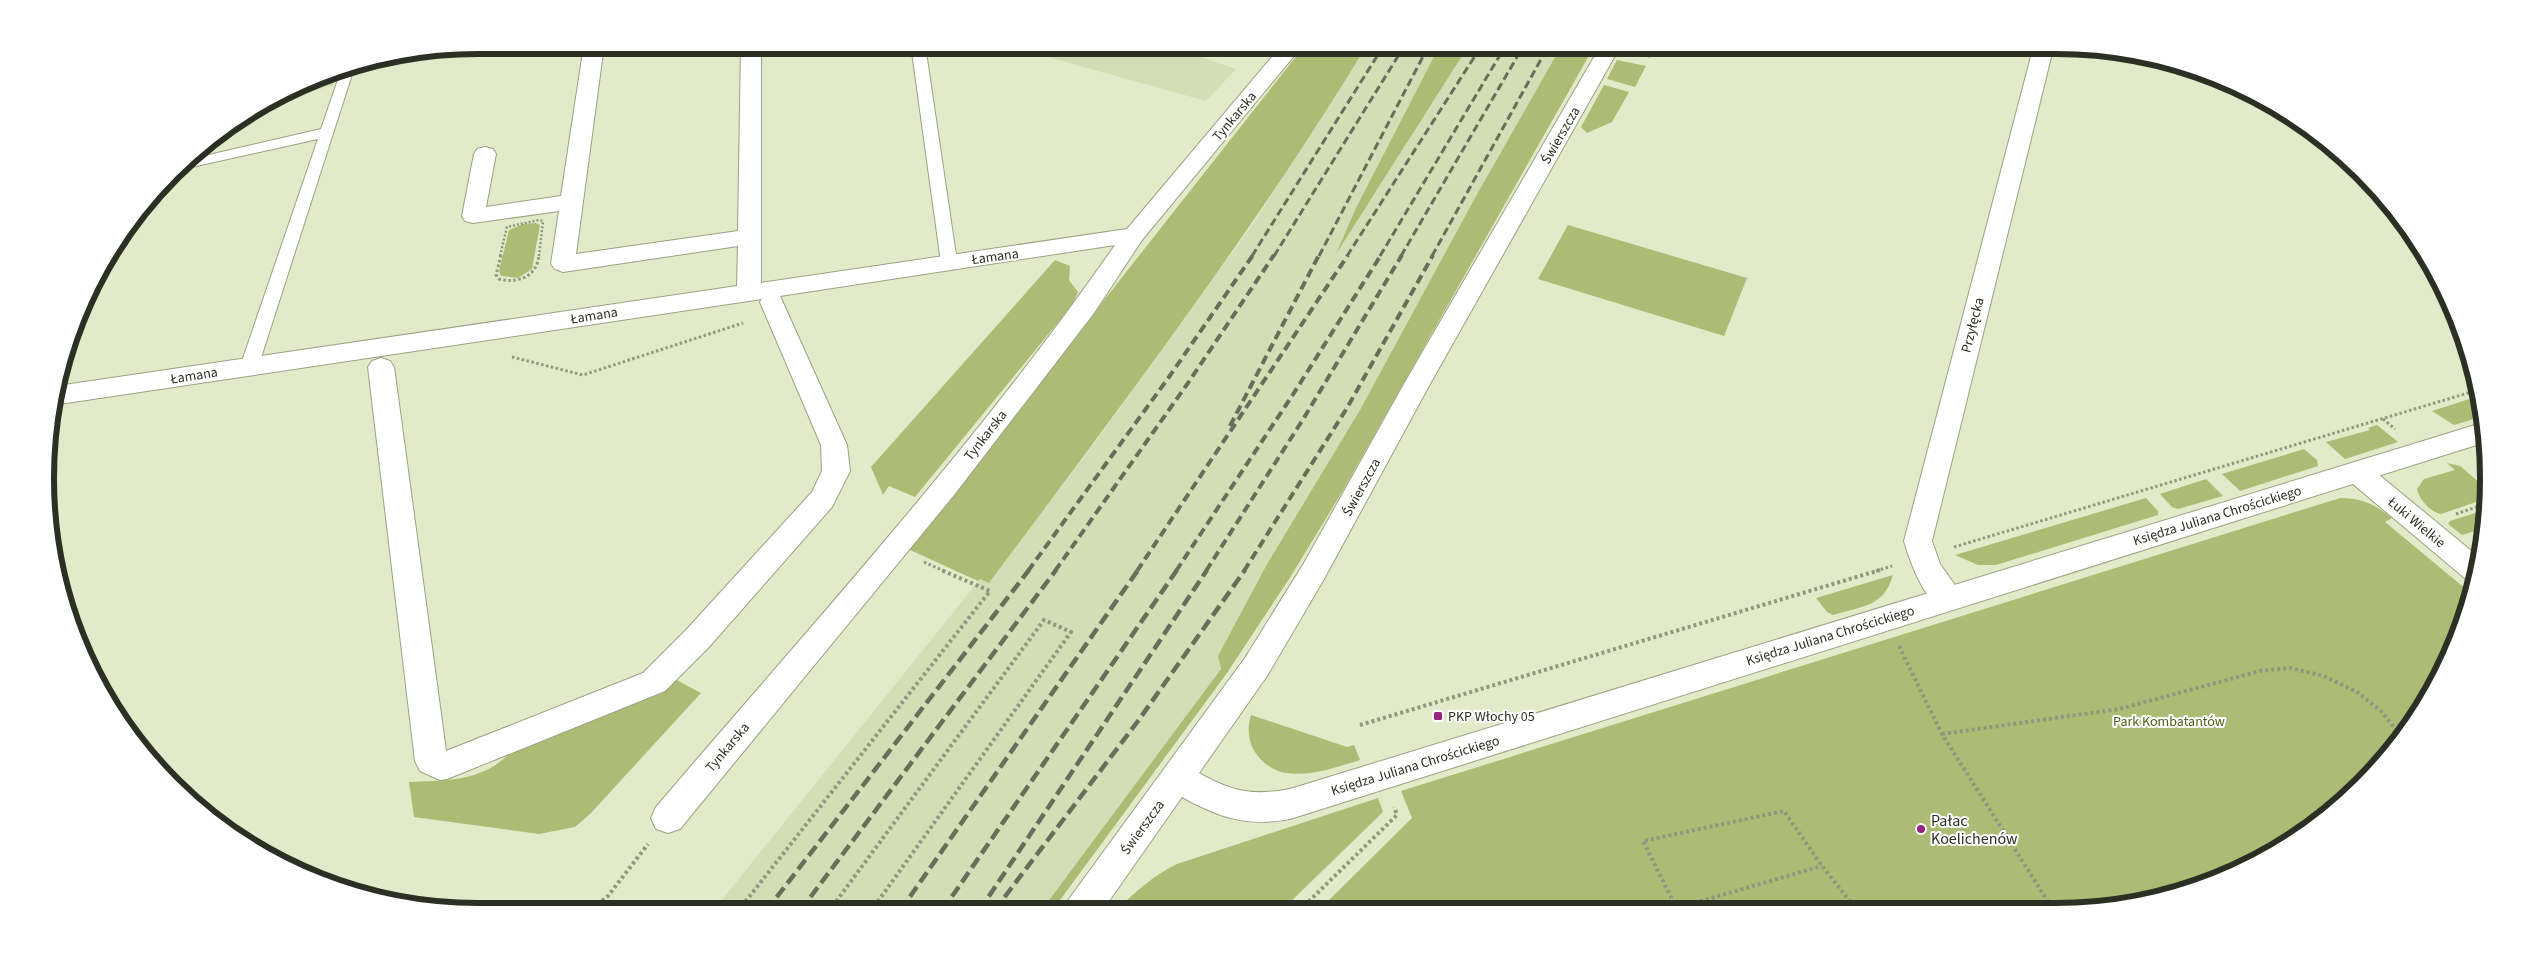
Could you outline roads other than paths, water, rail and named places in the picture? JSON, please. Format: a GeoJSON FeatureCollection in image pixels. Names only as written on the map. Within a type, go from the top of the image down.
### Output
{"type":"FeatureCollection","features":[{"type":"Feature","properties":{"kind":"street"},"geometry":{"type":"LineString","coordinates":[[593,54],[563,264],[749,237]]}},
{"type":"Feature","properties":{"kind":"street"},"geometry":{"type":"LineString","coordinates":[[379,357],[431,761],[440,766],[447,765],[654,682],[698,638],[822,499],[836,471],[834,445],[767,299],[749,237],[750,54]]}},
{"type":"Feature","properties":{"kind":"street","name":"Tynkarska"},"geometry":{"type":"LineString","coordinates":[[668,818],[944,488],[1085,307],[1134,235],[1285,54]]}},
{"type":"Feature","properties":{"kind":"street","name":"Świerszcza"},"geometry":{"type":"LineString","coordinates":[[1087,903],[1256,667],[1314,571],[1417,384],[1606,54]]}},
{"type":"Feature","properties":{"kind":"street","name":"Przyłęcka"},"geometry":{"type":"LineString","coordinates":[[1949,598],[1927,569],[1918,541],[2042,54]]}},
{"type":"Feature","properties":{"kind":"street"},"geometry":{"type":"LineString","coordinates":[[485,154],[473,216],[572,202]]}},
{"type":"Feature","properties":{"kind":"street","name":"Łamana"},"geometry":{"type":"LineString","coordinates":[[62,395],[249,367],[379,357],[767,299],[949,262],[1134,235]]}},
{"type":"Feature","properties":{"kind":"street","name":"Księdza Juliana Chrościckiego"},"geometry":{"type":"LineString","coordinates":[[1178,778],[1228,804],[1255,810],[1272,808],[2478,435]]}},
{"type":"Feature","properties":{"kind":"street","name":"Łuki Wielkie"},"geometry":{"type":"LineString","coordinates":[[2357,472],[2471,567]]}},
{"type":"Feature","properties":{"kind":"lane"},"geometry":{"type":"LineString","coordinates":[[919,54],[949,262]]}},
{"type":"Feature","properties":{"kind":"lane"},"geometry":{"type":"LineString","coordinates":[[249,367],[345,75]]}},
{"type":"Feature","properties":{"kind":"lane"},"geometry":{"type":"LineString","coordinates":[[194,163],[327,132]]}},
{"type":"Feature","properties":{"kind":"railway"},"geometry":{"type":"LineString","coordinates":[[1252,256],[1378,54]]}},
{"type":"Feature","properties":{"kind":"railway"},"geometry":{"type":"LineString","coordinates":[[1274,256],[1399,54]]}},
{"type":"Feature","properties":{"kind":"railway"},"geometry":{"type":"LineString","coordinates":[[1319,256],[1424,54]]}},
{"type":"Feature","properties":{"kind":"railway"},"geometry":{"type":"LineString","coordinates":[[1347,256],[1476,54]]}},
{"type":"Feature","properties":{"kind":"railway"},"geometry":{"type":"LineString","coordinates":[[1380,256],[1501,54]]}},
{"type":"Feature","properties":{"kind":"railway"},"geometry":{"type":"LineString","coordinates":[[1401,256],[1519,54]]}},
{"type":"Feature","properties":{"kind":"railway"},"geometry":{"type":"LineString","coordinates":[[1432,256],[1544,54]]}},
{"type":"Feature","properties":{"kind":"railway"},"geometry":{"type":"LineString","coordinates":[[1028,571],[1169,377],[1253,255]]}},
{"type":"Feature","properties":{"kind":"railway"},"geometry":{"type":"LineString","coordinates":[[1055,571],[1188,383],[1274,255]]}},
{"type":"Feature","properties":{"kind":"railway"},"geometry":{"type":"LineString","coordinates":[[1230,426],[1319,255]]}},
{"type":"Feature","properties":{"kind":"railway"},"geometry":{"type":"LineString","coordinates":[[1137,571],[1348,255]]}},
{"type":"Feature","properties":{"kind":"railway"},"geometry":{"type":"LineString","coordinates":[[1176,571],[1292,396],[1381,255]]}},
{"type":"Feature","properties":{"kind":"railway"},"geometry":{"type":"LineString","coordinates":[[1206,571],[1302,421],[1402,255]]}},
{"type":"Feature","properties":{"kind":"railway"},"geometry":{"type":"LineString","coordinates":[[1244,571],[1347,408],[1433,255]]}},
{"type":"Feature","properties":{"kind":"railway"},"geometry":{"type":"LineString","coordinates":[[772,903],[1029,570]]}},
{"type":"Feature","properties":{"kind":"railway"},"geometry":{"type":"LineString","coordinates":[[806,903],[1056,570]]}},
{"type":"Feature","properties":{"kind":"railway"},"geometry":{"type":"LineString","coordinates":[[906,903],[1138,570]]}},
{"type":"Feature","properties":{"kind":"railway"},"geometry":{"type":"LineString","coordinates":[[948,903],[1177,570]]}},
{"type":"Feature","properties":{"kind":"railway"},"geometry":{"type":"LineString","coordinates":[[984,903],[1207,570]]}},
{"type":"Feature","properties":{"kind":"railway"},"geometry":{"type":"LineString","coordinates":[[1000,903],[1138,721],[1245,570]]}},
{"type":"Feature","properties":{"kind":"place","name":"PKP Włochy 05"},"geometry":{"type":"Point","coordinates":[1438,716]}},
{"type":"Feature","properties":{"kind":"place","name":"Pałac Koelichenów"},"geometry":{"type":"Point","coordinates":[1921,829]}},
{"type":"Feature","properties":{"kind":"park label","name":"Park Kombatantów"},"geometry":{"type":"Point","coordinates":[2169,721]}}]}
